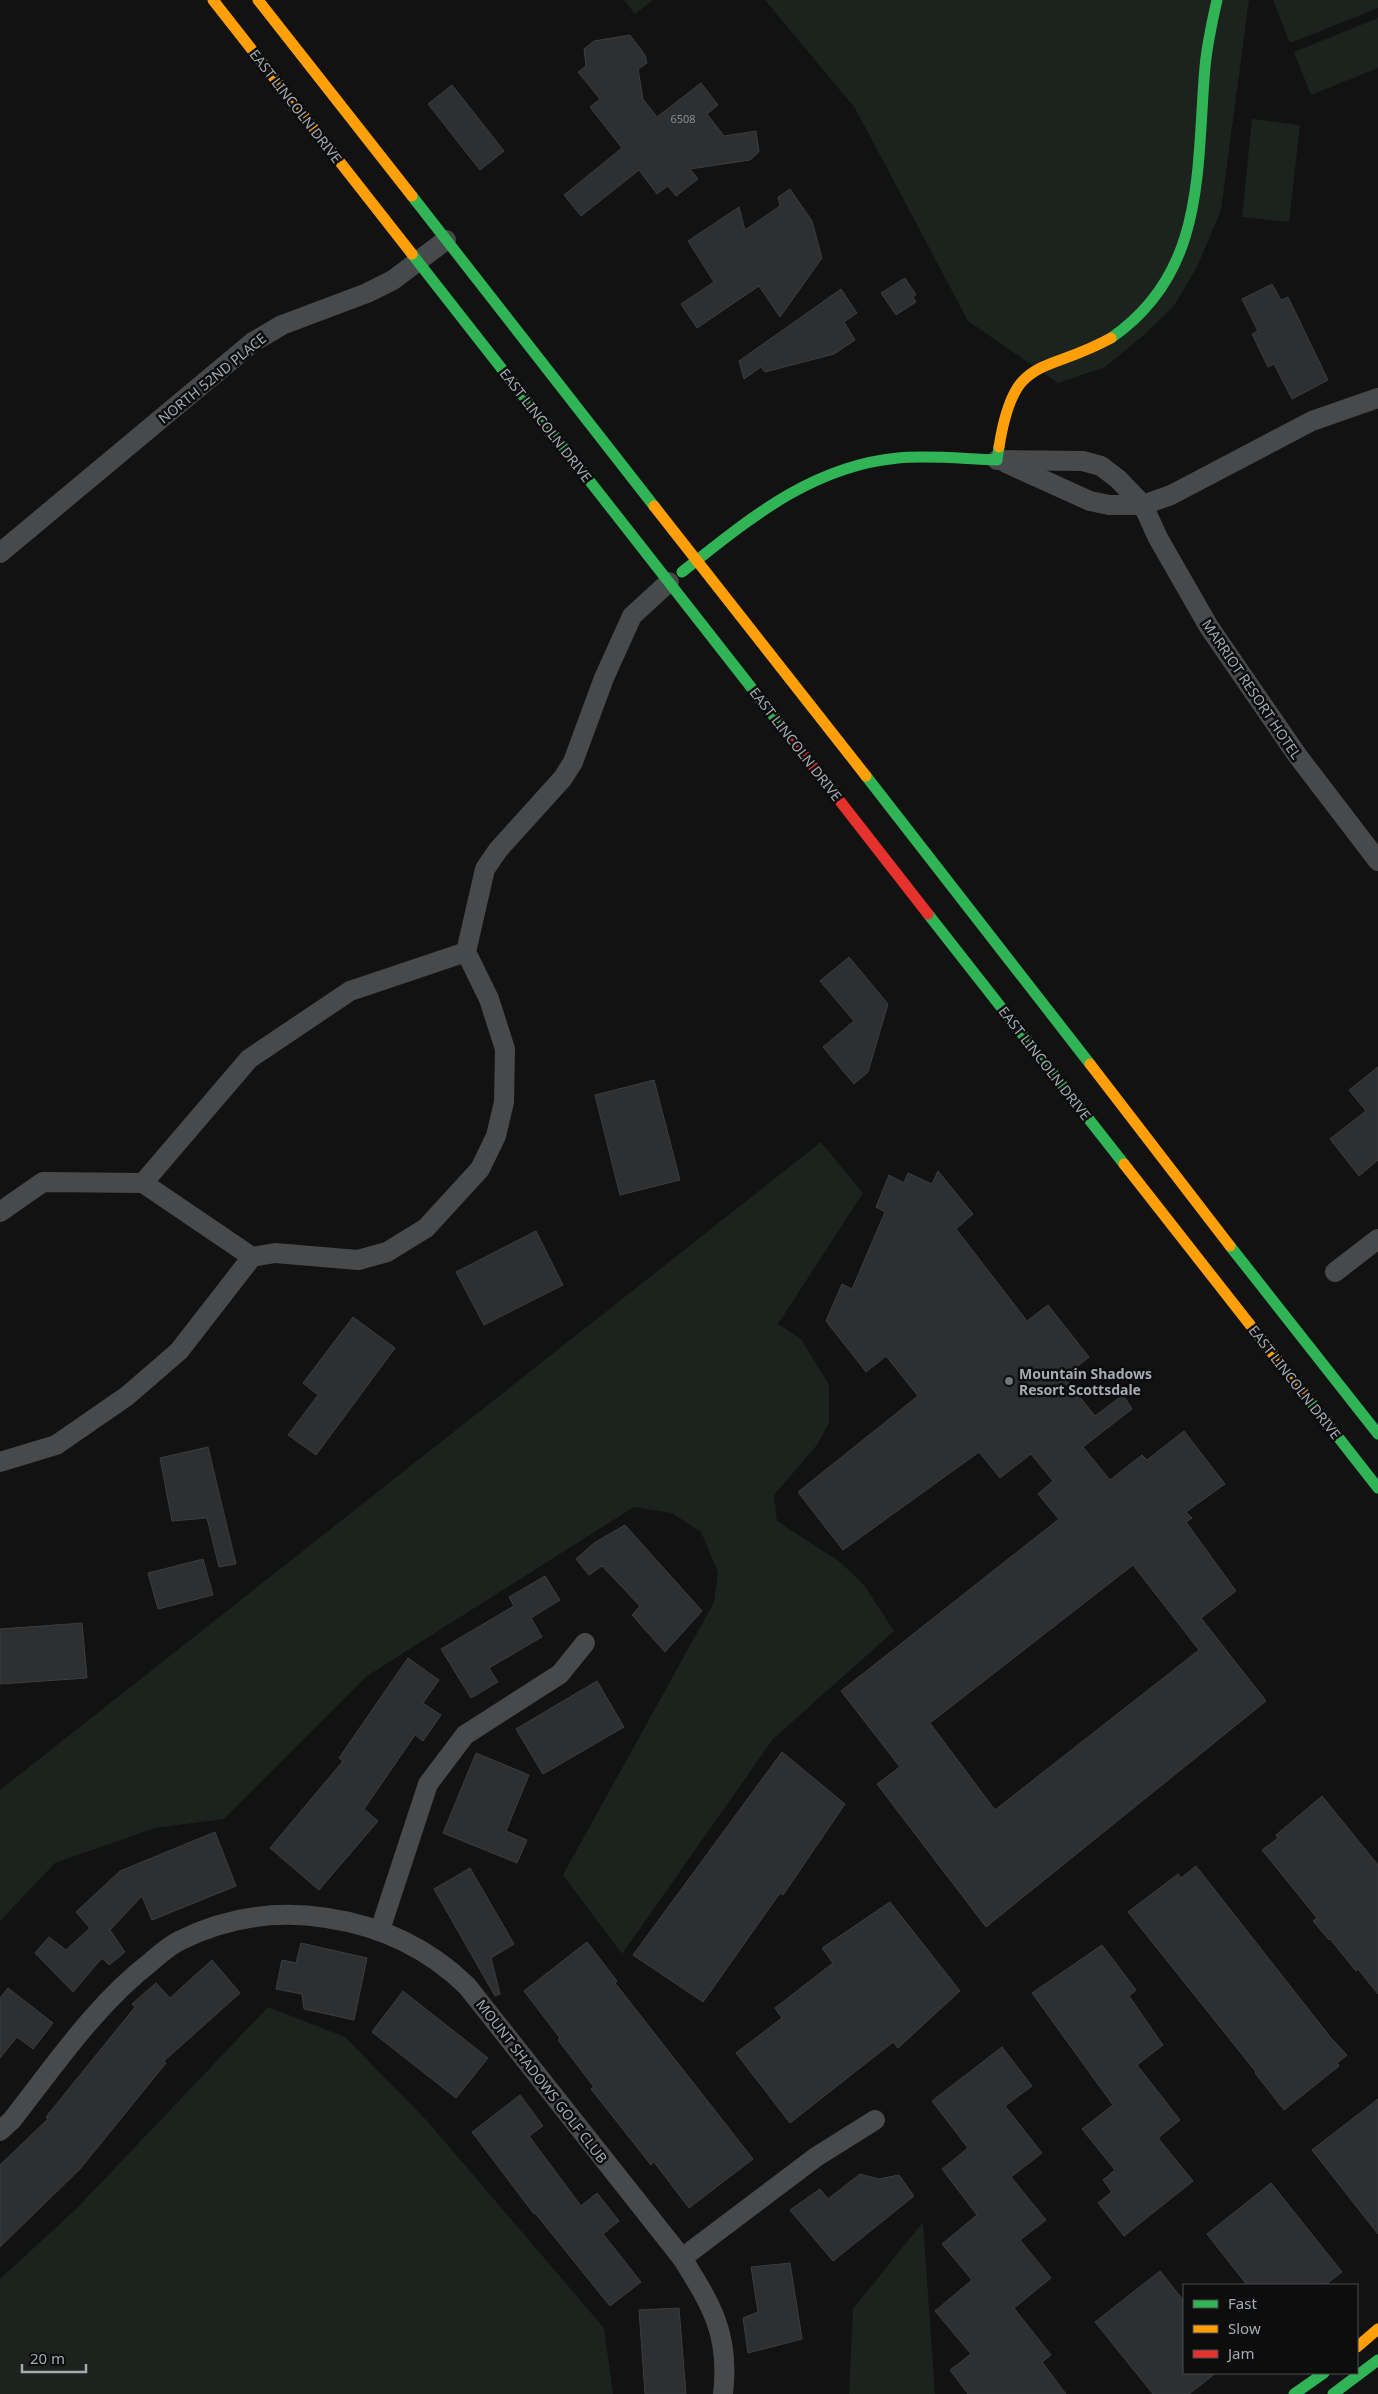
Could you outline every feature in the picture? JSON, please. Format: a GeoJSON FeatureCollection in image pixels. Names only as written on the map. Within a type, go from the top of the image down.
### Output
{"type":"FeatureCollection","features":[{"type":"Feature","properties":{"kind":"main road","name":"EAST LINCOLN DRIVE"},"geometry":{"type":"LineString","coordinates":[[213,0],[669,582],[935,916],[1378,1488]]}},
{"type":"Feature","properties":{"kind":"main road"},"geometry":{"type":"LineString","coordinates":[[258,0],[957,899],[1378,1434]]}},
{"type":"Feature","properties":{"kind":"main road"},"geometry":{"type":"LineString","coordinates":[[669,582],[766,506],[806,482],[860,463],[898,458],[997,460],[1008,406],[1021,381],[1045,365],[1110,340],[1150,306],[1174,267],[1193,216],[1200,180],[1208,41],[1218,0]]}},
{"type":"Feature","properties":{"kind":"main road"},"geometry":{"type":"LineString","coordinates":[[1185,1241],[1209,1251]]}},
{"type":"Feature","properties":{"kind":"main road"},"geometry":{"type":"LineString","coordinates":[[1294,1347],[1315,1355]]}},
{"type":"Feature","properties":{"kind":"main road"},"geometry":{"type":"LineString","coordinates":[[1358,2346],[1378,2329]]}},
{"type":"Feature","properties":{"kind":"main road"},"geometry":{"type":"LineString","coordinates":[[1333,2394],[1378,2360]]}},
{"type":"Feature","properties":{"kind":"main road"},"geometry":{"type":"LineString","coordinates":[[1294,2394],[1323,2374]]}},
{"type":"Feature","properties":{"kind":"street","name":"NORTH 52ND PLACE"},"geometry":{"type":"LineString","coordinates":[[0,553],[253,342],[282,325],[367,293],[393,280],[446,240]]}},
{"type":"Feature","properties":{"kind":"street"},"geometry":{"type":"LineString","coordinates":[[997,460],[1090,501],[1109,505],[1143,505],[1172,495],[1312,421],[1378,398]]}},
{"type":"Feature","properties":{"kind":"street","name":"MARRIOT RESORT HOTEL"},"geometry":{"type":"LineString","coordinates":[[997,460],[1083,461],[1101,466],[1118,478],[1143,505],[1158,538],[1209,627],[1297,755],[1378,861]]}},
{"type":"Feature","properties":{"kind":"street"},"geometry":{"type":"LineString","coordinates":[[0,1212],[43,1182],[143,1183],[252,1256],[275,1253],[358,1260],[387,1252],[426,1228],[480,1169],[496,1136],[504,1102],[505,1049],[489,999],[466,952],[485,869],[498,850],[563,778],[573,762],[604,678],[632,616],[669,582]]}},
{"type":"Feature","properties":{"kind":"street"},"geometry":{"type":"LineString","coordinates":[[143,1183],[249,1059],[350,990],[466,952]]}},
{"type":"Feature","properties":{"kind":"street"},"geometry":{"type":"LineString","coordinates":[[1335,1272],[1378,1238]]}},
{"type":"Feature","properties":{"kind":"street"},"geometry":{"type":"LineString","coordinates":[[0,1462],[56,1445],[127,1396],[178,1351],[252,1256]]}},
{"type":"Feature","properties":{"kind":"street"},"geometry":{"type":"LineString","coordinates":[[380,1930],[428,1784],[465,1735],[560,1674],[585,1643]]}},
{"type":"Feature","properties":{"kind":"street","name":"MOUNT SHADOWS GOLF CLUB"},"geometry":{"type":"LineString","coordinates":[[0,2131],[12,2120],[98,2011],[129,1979],[178,1941],[231,1922],[267,1915],[308,1915],[350,1921],[380,1930],[425,1952],[450,1970],[467,1986],[682,2258],[703,2292],[720,2328],[725,2372],[723,2394]]}},
{"type":"Feature","properties":{"kind":"street"},"geometry":{"type":"LineString","coordinates":[[682,2258],[816,2157],[875,2120]]}},
{"type":"Feature","properties":{"kind":"shaded area"},"geometry":{"type":"Polygon","coordinates":[[[624,0],[653,0],[635,14],[624,0]]]}},
{"type":"Feature","properties":{"kind":"shaded area"},"geometry":{"type":"Polygon","coordinates":[[[765,0],[1249,0],[1221,210],[1197,267],[1174,306],[1144,335],[1105,367],[1058,383],[968,321],[855,108],[765,0]]]}},
{"type":"Feature","properties":{"kind":"shaded area"},"geometry":{"type":"Polygon","coordinates":[[[1273,0],[1378,0],[1378,8],[1290,43],[1273,0]]]}},
{"type":"Feature","properties":{"kind":"shaded area"},"geometry":{"type":"Polygon","coordinates":[[[1378,18],[1378,68],[1311,95],[1294,52],[1378,18]]]}},
{"type":"Feature","properties":{"kind":"shaded area"},"geometry":{"type":"Polygon","coordinates":[[[1252,119],[1300,125],[1289,222],[1242,217],[1252,119]]]}},
{"type":"Feature","properties":{"kind":"shaded area"},"geometry":{"type":"Polygon","coordinates":[[[821,1142],[863,1193],[778,1324],[801,1339],[829,1385],[829,1423],[817,1445],[774,1495],[777,1521],[840,1562],[864,1585],[894,1631],[773,1739],[622,1954],[563,1875],[714,1602],[718,1572],[701,1532],[672,1513],[634,1507],[367,1676],[224,1819],[155,1828],[55,1863],[0,1921],[0,1790],[821,1142]]]}},
{"type":"Feature","properties":{"kind":"shaded area"},"geometry":{"type":"Polygon","coordinates":[[[268,2007],[345,2037],[428,2122],[604,2328],[613,2394],[0,2394],[0,2279],[77,2208],[268,2007]]]}},
{"type":"Feature","properties":{"kind":"shaded area"},"geometry":{"type":"Polygon","coordinates":[[[923,2222],[935,2394],[849,2394],[853,2309],[923,2222]]]}},
{"type":"Feature","properties":{"kind":"building"},"geometry":{"type":"Polygon","coordinates":[[[630,35],[645,55],[647,63],[638,69],[643,99],[657,117],[701,83],[718,105],[707,114],[724,136],[756,131],[759,152],[750,160],[690,169],[698,179],[676,196],[668,186],[657,194],[639,170],[581,216],[564,195],[622,148],[590,107],[600,99],[578,72],[586,66],[584,49],[594,41],[630,35]]]}},
{"type":"Feature","properties":{"kind":"building"},"geometry":{"type":"Polygon","coordinates":[[[452,85],[504,151],[480,170],[428,104],[452,85]]]}},
{"type":"Feature","properties":{"kind":"building"},"geometry":{"type":"Polygon","coordinates":[[[790,189],[812,221],[822,258],[780,317],[759,286],[697,328],[681,304],[714,282],[688,241],[739,207],[745,230],[780,206],[778,197],[790,189]]]}},
{"type":"Feature","properties":{"kind":"building"},"geometry":{"type":"Polygon","coordinates":[[[905,278],[916,295],[913,297],[916,302],[896,315],[881,293],[905,278]]]}},
{"type":"Feature","properties":{"kind":"building"},"geometry":{"type":"Polygon","coordinates":[[[1272,284],[1281,300],[1288,297],[1328,380],[1292,399],[1274,364],[1268,367],[1252,334],[1258,331],[1242,299],[1272,284]]]}},
{"type":"Feature","properties":{"kind":"building"},"geometry":{"type":"Polygon","coordinates":[[[841,289],[857,313],[844,322],[855,340],[834,354],[765,372],[761,367],[744,379],[739,361],[841,289]]]}},
{"type":"Feature","properties":{"kind":"building"},"geometry":{"type":"Polygon","coordinates":[[[849,957],[888,1004],[868,1072],[854,1084],[823,1047],[854,1021],[820,981],[849,957]]]}},
{"type":"Feature","properties":{"kind":"building"},"geometry":{"type":"Polygon","coordinates":[[[1378,1067],[1378,1160],[1359,1176],[1330,1139],[1366,1111],[1349,1090],[1378,1067]]]}},
{"type":"Feature","properties":{"kind":"building"},"geometry":{"type":"Polygon","coordinates":[[[654,1080],[680,1180],[620,1195],[595,1095],[654,1080]]]}},
{"type":"Feature","properties":{"kind":"building"},"geometry":{"type":"Polygon","coordinates":[[[938,1171],[973,1214],[956,1229],[1027,1321],[1048,1305],[1089,1357],[1064,1377],[1095,1416],[1123,1395],[1132,1409],[1083,1447],[1110,1480],[1142,1455],[1147,1460],[1184,1431],[1225,1484],[1186,1512],[1192,1518],[1186,1522],[1236,1591],[1201,1618],[1266,1701],[986,1927],[877,1784],[900,1767],[841,1691],[1059,1519],[1038,1494],[1053,1481],[1031,1454],[1000,1478],[979,1452],[843,1550],[798,1492],[918,1396],[886,1356],[866,1372],[826,1321],[842,1284],[852,1289],[885,1212],[876,1207],[889,1175],[904,1183],[908,1173],[932,1184],[938,1171]],[[1133,1565],[930,1723],[995,1810],[1199,1650],[1133,1565]]]}},
{"type":"Feature","properties":{"kind":"building"},"geometry":{"type":"Polygon","coordinates":[[[536,1231],[563,1285],[484,1325],[456,1272],[536,1231]]]}},
{"type":"Feature","properties":{"kind":"building"},"geometry":{"type":"Polygon","coordinates":[[[353,1317],[395,1348],[316,1455],[288,1435],[318,1395],[303,1383],[353,1317]]]}},
{"type":"Feature","properties":{"kind":"building"},"geometry":{"type":"Polygon","coordinates":[[[208,1447],[236,1564],[219,1567],[207,1518],[172,1521],[160,1458],[208,1447]]]}},
{"type":"Feature","properties":{"kind":"building"},"geometry":{"type":"Polygon","coordinates":[[[625,1525],[702,1611],[665,1652],[632,1615],[640,1606],[602,1566],[589,1575],[576,1559],[594,1543],[625,1525]]]}},
{"type":"Feature","properties":{"kind":"building"},"geometry":{"type":"Polygon","coordinates":[[[203,1559],[213,1595],[158,1609],[148,1573],[203,1559]]]}},
{"type":"Feature","properties":{"kind":"building"},"geometry":{"type":"Polygon","coordinates":[[[545,1576],[560,1600],[531,1618],[542,1637],[489,1668],[498,1682],[471,1698],[441,1649],[514,1606],[509,1597],[545,1576]]]}},
{"type":"Feature","properties":{"kind":"building"},"geometry":{"type":"Polygon","coordinates":[[[82,1623],[87,1678],[0,1684],[0,1629],[82,1623]]]}},
{"type":"Feature","properties":{"kind":"building"},"geometry":{"type":"Polygon","coordinates":[[[408,1658],[439,1680],[423,1703],[441,1715],[423,1741],[415,1735],[364,1809],[378,1821],[319,1890],[270,1848],[343,1761],[339,1758],[408,1658]]]}},
{"type":"Feature","properties":{"kind":"building"},"geometry":{"type":"Polygon","coordinates":[[[597,1681],[624,1727],[543,1774],[516,1729],[597,1681]]]}},
{"type":"Feature","properties":{"kind":"building"},"geometry":{"type":"Polygon","coordinates":[[[782,1752],[845,1804],[783,1895],[780,1893],[703,2002],[633,1955],[782,1752]]]}},
{"type":"Feature","properties":{"kind":"building"},"geometry":{"type":"Polygon","coordinates":[[[476,1753],[529,1775],[506,1831],[527,1840],[517,1863],[443,1833],[476,1753]]]}},
{"type":"Feature","properties":{"kind":"building"},"geometry":{"type":"Polygon","coordinates":[[[1322,1796],[1378,1865],[1378,1994],[1358,1969],[1356,1971],[1313,1921],[1317,1918],[1262,1850],[1278,1838],[1276,1835],[1322,1796]]]}},
{"type":"Feature","properties":{"kind":"building"},"geometry":{"type":"Polygon","coordinates":[[[215,1832],[236,1886],[152,1920],[142,1896],[110,1930],[125,1952],[109,1965],[102,1958],[73,1992],[35,1953],[49,1937],[66,1950],[90,1928],[76,1912],[120,1871],[215,1832]]]}},
{"type":"Feature","properties":{"kind":"building"},"geometry":{"type":"Polygon","coordinates":[[[1196,1866],[1331,2038],[1347,2055],[1337,2063],[1339,2066],[1284,2110],[1256,2072],[1128,1912],[1178,1874],[1181,1878],[1196,1866]]]}},
{"type":"Feature","properties":{"kind":"building"},"geometry":{"type":"Polygon","coordinates":[[[470,1868],[514,1944],[491,1958],[500,1994],[495,1996],[434,1889],[470,1868]]]}},
{"type":"Feature","properties":{"kind":"building"},"geometry":{"type":"Polygon","coordinates":[[[890,1902],[960,1991],[898,2048],[893,2042],[790,2123],[736,2053],[782,2018],[775,2008],[833,1963],[822,1948],[890,1902]]]}},
{"type":"Feature","properties":{"kind":"building"},"geometry":{"type":"Polygon","coordinates":[[[587,1942],[617,1981],[615,1983],[753,2159],[689,2208],[654,2162],[651,2165],[591,2089],[594,2087],[524,1991],[587,1942]]]}},
{"type":"Feature","properties":{"kind":"building"},"geometry":{"type":"Polygon","coordinates":[[[301,1943],[367,1958],[354,2020],[304,2009],[302,1994],[276,1989],[282,1960],[296,1963],[301,1943]]]}},
{"type":"Feature","properties":{"kind":"building"},"geometry":{"type":"Polygon","coordinates":[[[1102,1945],[1136,1990],[1129,1996],[1163,2045],[1137,2065],[1180,2120],[1158,2138],[1193,2181],[1124,2236],[1098,2203],[1112,2192],[1103,2180],[1115,2170],[1082,2129],[1113,2105],[1032,1993],[1102,1945]]]}},
{"type":"Feature","properties":{"kind":"building"},"geometry":{"type":"Polygon","coordinates":[[[212,1960],[240,1993],[164,2061],[166,2063],[80,2169],[0,2247],[0,2165],[48,2119],[46,2117],[135,2007],[132,2004],[156,1983],[170,1998],[212,1960]]]}},
{"type":"Feature","properties":{"kind":"building"},"geometry":{"type":"Polygon","coordinates":[[[8,1988],[53,2023],[33,2049],[17,2037],[0,2058],[0,1998],[8,1988]]]}},
{"type":"Feature","properties":{"kind":"building"},"geometry":{"type":"Polygon","coordinates":[[[403,1991],[488,2058],[456,2098],[372,2032],[403,1991]]]}},
{"type":"Feature","properties":{"kind":"building"},"geometry":{"type":"Polygon","coordinates":[[[1002,2047],[1032,2086],[1005,2106],[1042,2153],[1011,2177],[1046,2220],[1020,2240],[1051,2278],[1014,2308],[1051,2355],[1042,2362],[1066,2394],[968,2394],[950,2370],[971,2354],[935,2311],[972,2280],[942,2244],[977,2215],[942,2169],[968,2148],[932,2101],[1002,2047]]]}},
{"type":"Feature","properties":{"kind":"building"},"geometry":{"type":"Polygon","coordinates":[[[520,2095],[543,2126],[529,2136],[581,2206],[597,2193],[619,2221],[603,2234],[641,2282],[610,2306],[534,2214],[472,2132],[520,2095]]]}},
{"type":"Feature","properties":{"kind":"building"},"geometry":{"type":"Polygon","coordinates":[[[1378,2099],[1378,2234],[1312,2150],[1378,2099]]]}},
{"type":"Feature","properties":{"kind":"building"},"geometry":{"type":"Polygon","coordinates":[[[860,2174],[879,2179],[899,2175],[914,2196],[833,2261],[790,2210],[820,2189],[828,2199],[860,2174]]]}},
{"type":"Feature","properties":{"kind":"building"},"geometry":{"type":"Polygon","coordinates":[[[1271,2183],[1342,2272],[1326,2284],[1246,2284],[1207,2234],[1271,2183]]]}},
{"type":"Feature","properties":{"kind":"building"},"geometry":{"type":"Polygon","coordinates":[[[790,2263],[802,2339],[748,2353],[743,2318],[758,2312],[751,2267],[790,2263]]]}},
{"type":"Feature","properties":{"kind":"building"},"geometry":{"type":"Polygon","coordinates":[[[1160,2271],[1183,2300],[1183,2374],[1215,2374],[1189,2394],[1153,2394],[1095,2322],[1160,2271]]]}},
{"type":"Feature","properties":{"kind":"building"},"geometry":{"type":"Polygon","coordinates":[[[679,2308],[686,2394],[645,2394],[639,2310],[679,2308]]]}},
{"type":"Feature","properties":{"kind":"traffic: fast"},"geometry":{"type":"LineString","coordinates":[[1111,338],[1142,312],[1165,282],[1181,250],[1191,216],[1197,180],[1206,58],[1217,0]]}},
{"type":"Feature","properties":{"kind":"traffic: fast"},"geometry":{"type":"LineString","coordinates":[[412,196],[654,506]]}},
{"type":"Feature","properties":{"kind":"traffic: fast"},"geometry":{"type":"LineString","coordinates":[[412,254],[783,728]]}},
{"type":"Feature","properties":{"kind":"traffic: fast"},"geometry":{"type":"LineString","coordinates":[[682,572],[731,533],[782,498],[837,472],[866,463],[910,457],[997,460],[999,447]]}},
{"type":"Feature","properties":{"kind":"traffic: fast"},"geometry":{"type":"LineString","coordinates":[[866,776],[1090,1064]]}},
{"type":"Feature","properties":{"kind":"traffic: fast"},"geometry":{"type":"LineString","coordinates":[[928,914],[1124,1164]]}},
{"type":"Feature","properties":{"kind":"traffic: fast"},"geometry":{"type":"LineString","coordinates":[[1230,1246],[1378,1434]]}},
{"type":"Feature","properties":{"kind":"traffic: fast"},"geometry":{"type":"LineString","coordinates":[[1302,1391],[1378,1488]]}},
{"type":"Feature","properties":{"kind":"traffic: fast"},"geometry":{"type":"LineString","coordinates":[[1333,2394],[1378,2360]]}},
{"type":"Feature","properties":{"kind":"traffic: fast"},"geometry":{"type":"LineString","coordinates":[[1294,2394],[1323,2374]]}},
{"type":"Feature","properties":{"kind":"traffic: slow"},"geometry":{"type":"LineString","coordinates":[[213,0],[412,254]]}},
{"type":"Feature","properties":{"kind":"traffic: slow"},"geometry":{"type":"LineString","coordinates":[[258,0],[412,196]]}},
{"type":"Feature","properties":{"kind":"traffic: slow"},"geometry":{"type":"LineString","coordinates":[[999,447],[1005,417],[1013,395],[1023,381],[1035,371],[1049,364],[1087,350],[1111,338]]}},
{"type":"Feature","properties":{"kind":"traffic: slow"},"geometry":{"type":"LineString","coordinates":[[654,506],[866,776]]}},
{"type":"Feature","properties":{"kind":"traffic: slow"},"geometry":{"type":"LineString","coordinates":[[1090,1064],[1230,1246]]}},
{"type":"Feature","properties":{"kind":"traffic: slow"},"geometry":{"type":"LineString","coordinates":[[1124,1164],[1302,1391]]}},
{"type":"Feature","properties":{"kind":"traffic: slow"},"geometry":{"type":"LineString","coordinates":[[1358,2346],[1378,2329]]}},
{"type":"Feature","properties":{"kind":"traffic: jam"},"geometry":{"type":"LineString","coordinates":[[783,728],[928,914]]}},
{"type":"Feature","properties":{"kind":"place","name":"Mountain Shadows Resort Scottsdale"},"geometry":{"type":"Point","coordinates":[1009,1381]}}]}
